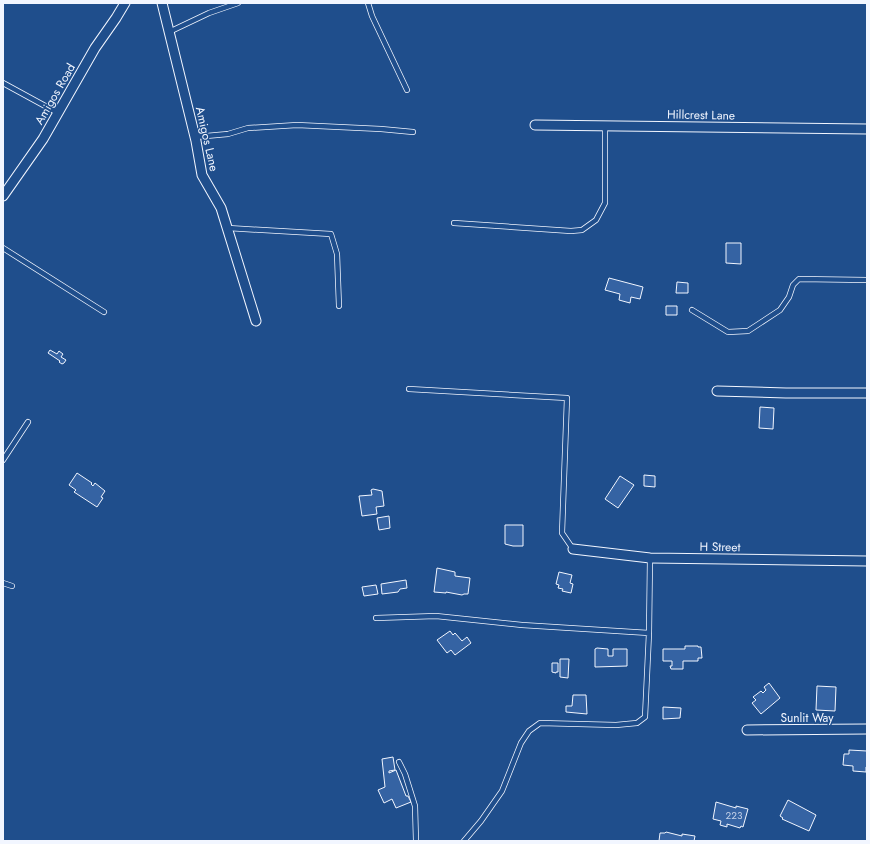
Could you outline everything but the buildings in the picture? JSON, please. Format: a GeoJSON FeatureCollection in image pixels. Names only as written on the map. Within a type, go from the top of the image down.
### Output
{"type":"FeatureCollection","features":[{"type":"Feature","properties":{"kind":"street","name":"Amigos Road"},"geometry":{"type":"LineString","coordinates":[[3,196],[43,139],[95,48],[125,3]]}},
{"type":"Feature","properties":{"kind":"street","name":"Amigos Lane"},"geometry":{"type":"LineString","coordinates":[[162,3],[195,137],[202,175],[221,208],[256,321]]}},
{"type":"Feature","properties":{"kind":"street","name":"Hillcrest Lane"},"geometry":{"type":"LineString","coordinates":[[535,125],[867,129]]}},
{"type":"Feature","properties":{"kind":"street"},"geometry":{"type":"LineString","coordinates":[[717,390],[786,393],[867,393]]}},
{"type":"Feature","properties":{"kind":"street","name":"H Street"},"geometry":{"type":"LineString","coordinates":[[573,549],[650,558],[867,561]]}},
{"type":"Feature","properties":{"kind":"street","name":"Sunlit Way"},"geometry":{"type":"LineString","coordinates":[[747,730],[867,729]]}},
{"type":"Feature","properties":{"kind":"lane"},"geometry":{"type":"LineString","coordinates":[[169,32],[209,13],[238,3]]}},
{"type":"Feature","properties":{"kind":"lane"},"geometry":{"type":"LineString","coordinates":[[368,3],[372,16],[407,90]]}},
{"type":"Feature","properties":{"kind":"lane"},"geometry":{"type":"LineString","coordinates":[[3,83],[58,113]]}},
{"type":"Feature","properties":{"kind":"lane"},"geometry":{"type":"LineString","coordinates":[[195,137],[228,134],[248,128],[297,125],[413,132]]}},
{"type":"Feature","properties":{"kind":"lane"},"geometry":{"type":"LineString","coordinates":[[454,223],[582,230],[596,220],[605,203],[605,126]]}},
{"type":"Feature","properties":{"kind":"lane"},"geometry":{"type":"LineString","coordinates":[[228,228],[331,234],[337,254],[339,306]]}},
{"type":"Feature","properties":{"kind":"lane"},"geometry":{"type":"LineString","coordinates":[[3,248],[104,312]]}},
{"type":"Feature","properties":{"kind":"lane"},"geometry":{"type":"LineString","coordinates":[[692,310],[728,332],[748,330],[780,310],[788,297],[793,284],[799,279],[867,280]]}},
{"type":"Feature","properties":{"kind":"lane"},"geometry":{"type":"LineString","coordinates":[[409,390],[567,398],[562,533],[573,549]]}},
{"type":"Feature","properties":{"kind":"lane"},"geometry":{"type":"LineString","coordinates":[[3,460],[28,422]]}},
{"type":"Feature","properties":{"kind":"lane"},"geometry":{"type":"LineString","coordinates":[[464,841],[481,821],[502,791],[521,743],[529,732],[540,723],[616,725],[637,723],[644,717],[650,633],[650,558]]}},
{"type":"Feature","properties":{"kind":"lane"},"geometry":{"type":"LineString","coordinates":[[3,583],[12,586]]}},
{"type":"Feature","properties":{"kind":"lane"},"geometry":{"type":"LineString","coordinates":[[376,618],[436,616],[522,625],[650,633]]}},
{"type":"Feature","properties":{"kind":"lane"},"geometry":{"type":"LineString","coordinates":[[399,762],[405,774],[415,806],[416,841]]}}]}
